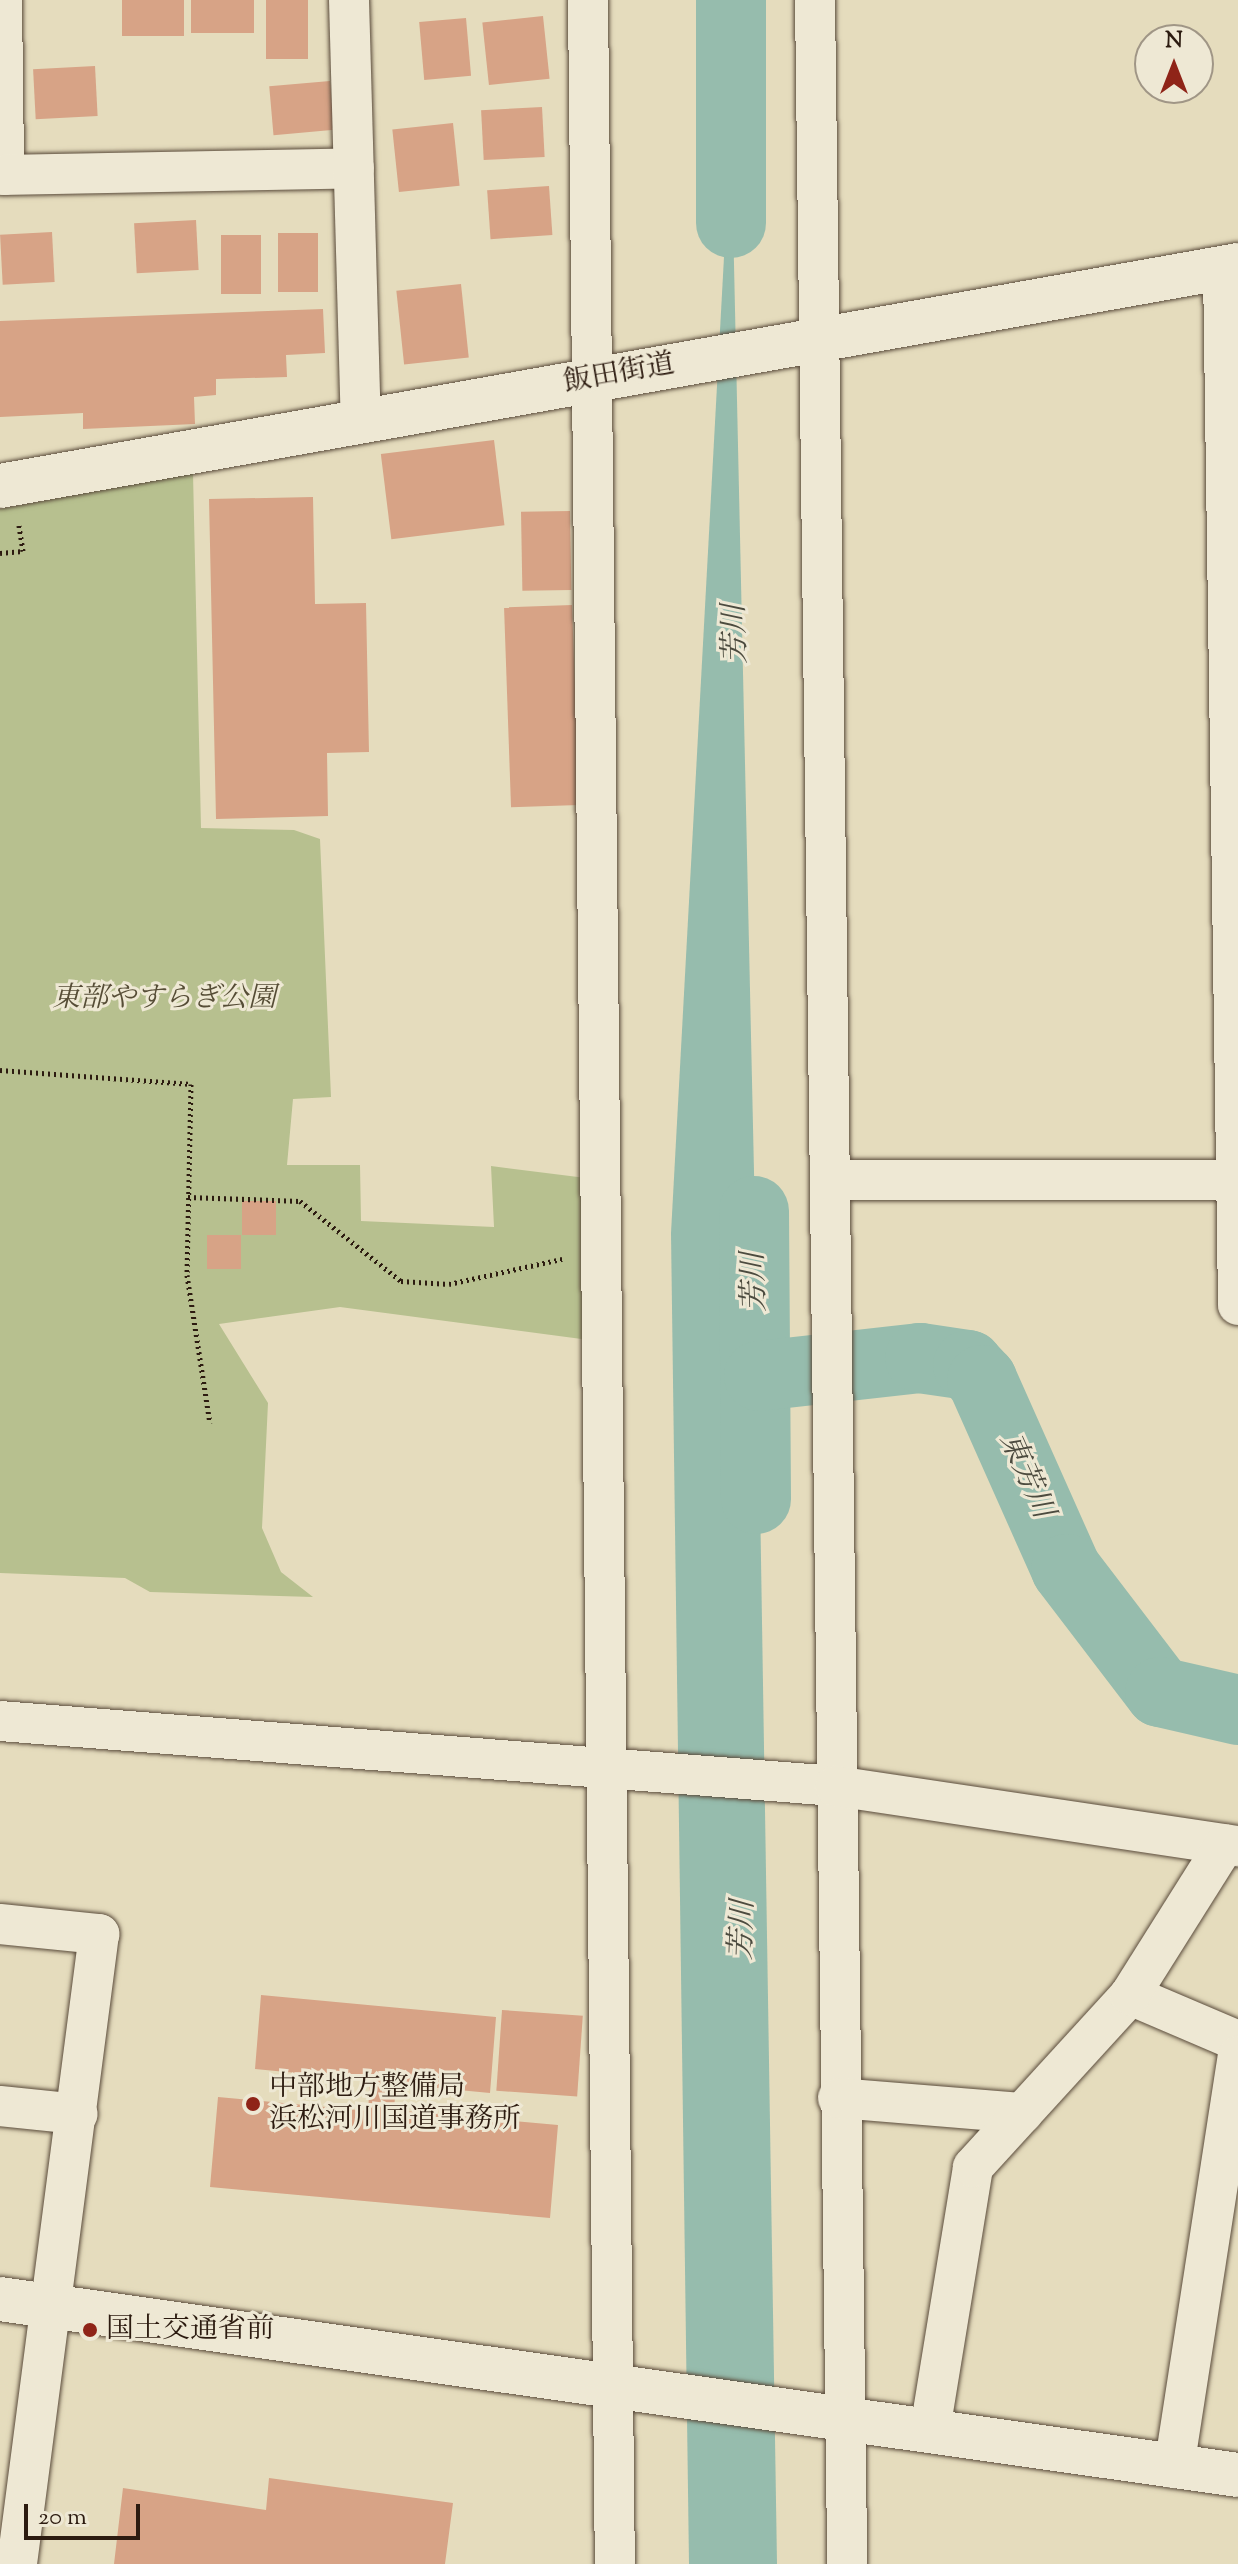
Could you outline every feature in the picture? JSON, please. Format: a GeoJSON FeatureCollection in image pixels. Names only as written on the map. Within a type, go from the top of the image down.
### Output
{"type":"FeatureCollection","features":[{"type":"Feature","properties":{"kind":"street"},"geometry":{"type":"LineString","coordinates":[[2,0],[4,175],[354,168]]}},
{"type":"Feature","properties":{"kind":"street"},"geometry":{"type":"LineString","coordinates":[[349,0],[361,422]]}},
{"type":"Feature","properties":{"kind":"street"},"geometry":{"type":"LineString","coordinates":[[588,0],[594,378],[598,1258],[620,2384],[615,2564]]}},
{"type":"Feature","properties":{"kind":"street"},"geometry":{"type":"LineString","coordinates":[[815,0],[817,339],[832,1180],[830,1786],[838,2098],[832,2414],[847,2564]]}},
{"type":"Feature","properties":{"kind":"street"},"geometry":{"type":"LineString","coordinates":[[1230,267],[1238,1305]]}},
{"type":"Feature","properties":{"kind":"street","name":"飯田街道"},"geometry":{"type":"LineString","coordinates":[[0,486],[1230,267]]}},
{"type":"Feature","properties":{"kind":"street"},"geometry":{"type":"LineString","coordinates":[[832,1180],[1237,1180]]}},
{"type":"Feature","properties":{"kind":"street"},"geometry":{"type":"LineString","coordinates":[[0,1721],[830,1786],[1232,1845],[1130,1995],[973,2167],[930,2430]]}},
{"type":"Feature","properties":{"kind":"street"},"geometry":{"type":"LineString","coordinates":[[0,1924],[99,1934],[55,2308],[17,2564]]}},
{"type":"Feature","properties":{"kind":"street"},"geometry":{"type":"LineString","coordinates":[[1130,1995],[1238,2041]]}},
{"type":"Feature","properties":{"kind":"street"},"geometry":{"type":"LineString","coordinates":[[1174,2468],[1238,2056]]}},
{"type":"Feature","properties":{"kind":"street"},"geometry":{"type":"LineString","coordinates":[[838,2098],[1022,2113]]}},
{"type":"Feature","properties":{"kind":"street"},"geometry":{"type":"LineString","coordinates":[[0,2106],[78,2114]]}},
{"type":"Feature","properties":{"kind":"street"},"geometry":{"type":"LineString","coordinates":[[0,2299],[832,2414],[1174,2468],[1238,2475]]}},
{"type":"Feature","properties":{"kind":"path"},"geometry":{"type":"LineString","coordinates":[[0,1070],[191,1084],[188,1197],[193,1347],[210,1423]]}},
{"type":"Feature","properties":{"kind":"path"},"geometry":{"type":"LineString","coordinates":[[188,1197],[300,1201],[401,1281],[449,1284],[551,1259],[598,1258]]}},
{"type":"Feature","properties":{"kind":"green space","name":"東部やすらぎ公園"},"geometry":{"type":"Polygon","coordinates":[[[193,473],[201,828],[294,830],[320,839],[331,1097],[293,1099],[287,1165],[360,1165],[361,1221],[494,1227],[491,1166],[586,1178],[589,1340],[340,1307],[219,1324],[268,1403],[262,1528],[281,1572],[313,1597],[150,1592],[125,1578],[0,1573],[0,509],[193,473]]]}},
{"type":"Feature","properties":{"kind":"water"},"geometry":{"type":"Polygon","coordinates":[[[731,128],[757,1308],[777,2564],[689,2564],[671,1233],[731,128]]]}},
{"type":"Feature","properties":{"kind":"building"},"geometry":{"type":"Polygon","coordinates":[[[122,0],[184,0],[184,36],[122,36],[122,0]]]}},
{"type":"Feature","properties":{"kind":"building"},"geometry":{"type":"Polygon","coordinates":[[[191,0],[254,0],[254,33],[191,33],[191,0]]]}},
{"type":"Feature","properties":{"kind":"building"},"geometry":{"type":"Polygon","coordinates":[[[266,0],[308,0],[308,59],[266,59],[266,0]]]}},
{"type":"Feature","properties":{"kind":"building"},"geometry":{"type":"Polygon","coordinates":[[[543,16],[550,79],[489,85],[482,22],[543,16]]]}},
{"type":"Feature","properties":{"kind":"building"},"geometry":{"type":"Polygon","coordinates":[[[466,18],[471,76],[424,80],[419,22],[466,18]]]}},
{"type":"Feature","properties":{"kind":"building"},"geometry":{"type":"Polygon","coordinates":[[[95,66],[98,116],[36,119],[33,69],[95,66]]]}},
{"type":"Feature","properties":{"kind":"building"},"geometry":{"type":"Polygon","coordinates":[[[330,81],[334,130],[274,135],[269,86],[330,81]]]}},
{"type":"Feature","properties":{"kind":"building"},"geometry":{"type":"Polygon","coordinates":[[[542,107],[545,157],[484,160],[481,110],[542,107]]]}},
{"type":"Feature","properties":{"kind":"building"},"geometry":{"type":"Polygon","coordinates":[[[453,123],[460,186],[399,192],[392,129],[453,123]]]}},
{"type":"Feature","properties":{"kind":"building"},"geometry":{"type":"Polygon","coordinates":[[[549,186],[552,235],[491,239],[487,190],[549,186]]]}},
{"type":"Feature","properties":{"kind":"building"},"geometry":{"type":"Polygon","coordinates":[[[196,220],[199,270],[137,273],[134,223],[196,220]]]}},
{"type":"Feature","properties":{"kind":"building"},"geometry":{"type":"Polygon","coordinates":[[[52,232],[55,282],[3,285],[0,235],[52,232]]]}},
{"type":"Feature","properties":{"kind":"building"},"geometry":{"type":"Polygon","coordinates":[[[278,233],[318,233],[318,292],[278,292],[278,233]]]}},
{"type":"Feature","properties":{"kind":"building"},"geometry":{"type":"Polygon","coordinates":[[[221,235],[261,235],[261,294],[221,294],[221,235]]]}},
{"type":"Feature","properties":{"kind":"building"},"geometry":{"type":"Polygon","coordinates":[[[461,284],[469,358],[404,364],[396,291],[461,284]]]}},
{"type":"Feature","properties":{"kind":"building"},"geometry":{"type":"Polygon","coordinates":[[[323,309],[325,353],[286,355],[287,377],[216,379],[216,395],[194,397],[195,424],[83,429],[83,413],[0,417],[0,321],[323,309]]]}},
{"type":"Feature","properties":{"kind":"building"},"geometry":{"type":"Polygon","coordinates":[[[494,440],[504,525],[391,539],[381,454],[494,440]]]}},
{"type":"Feature","properties":{"kind":"building"},"geometry":{"type":"Polygon","coordinates":[[[313,497],[315,604],[366,603],[369,752],[327,753],[328,816],[216,819],[209,499],[313,497]]]}},
{"type":"Feature","properties":{"kind":"building"},"geometry":{"type":"Polygon","coordinates":[[[570,511],[571,590],[522,591],[521,512],[570,511]]]}},
{"type":"Feature","properties":{"kind":"building"},"geometry":{"type":"Polygon","coordinates":[[[572,605],[579,805],[511,807],[504,607],[572,605]]]}},
{"type":"Feature","properties":{"kind":"building"},"geometry":{"type":"Polygon","coordinates":[[[242,1201],[276,1201],[276,1235],[242,1235],[242,1201]]]}},
{"type":"Feature","properties":{"kind":"building"},"geometry":{"type":"Polygon","coordinates":[[[207,1235],[241,1235],[241,1269],[207,1269],[207,1235]]]}},
{"type":"Feature","properties":{"kind":"building","name":"中部地方整備局 浜松河川国道事務所"},"geometry":{"type":"Polygon","coordinates":[[[261,1995],[496,2017],[490,2093],[396,2084],[394,2110],[558,2125],[550,2218],[210,2187],[218,2097],[368,2111],[370,2080],[255,2069],[261,1995]]]}},
{"type":"Feature","properties":{"kind":"building"},"geometry":{"type":"Polygon","coordinates":[[[502,2010],[583,2016],[577,2096],[496,2091],[502,2010]]]}},
{"type":"Feature","properties":{"kind":"building"},"geometry":{"type":"Polygon","coordinates":[[[269,2478],[453,2503],[445,2564],[114,2564],[123,2488],[266,2510],[269,2478]]]}},
{"type":"Feature","properties":{"kind":"waterway","name":"芳川"},"geometry":{"type":"LineString","coordinates":[[731,0],[731,223]]}},
{"type":"Feature","properties":{"kind":"waterway","name":"芳川"},"geometry":{"type":"LineString","coordinates":[[754,1211],[756,1499]]}},
{"type":"Feature","properties":{"kind":"waterway","name":"東芳川"},"geometry":{"type":"LineString","coordinates":[[759,1376],[920,1358],[968,1365],[982,1380],[1066,1569],[1160,1692],[1238,1710]]}},
{"type":"Feature","properties":{"kind":"place","name":"中部地方整備局 浜松河川国道事務所"},"geometry":{"type":"Point","coordinates":[253,2104]}},
{"type":"Feature","properties":{"kind":"place","name":"国土交通省前"},"geometry":{"type":"Point","coordinates":[90,2330]}}]}
